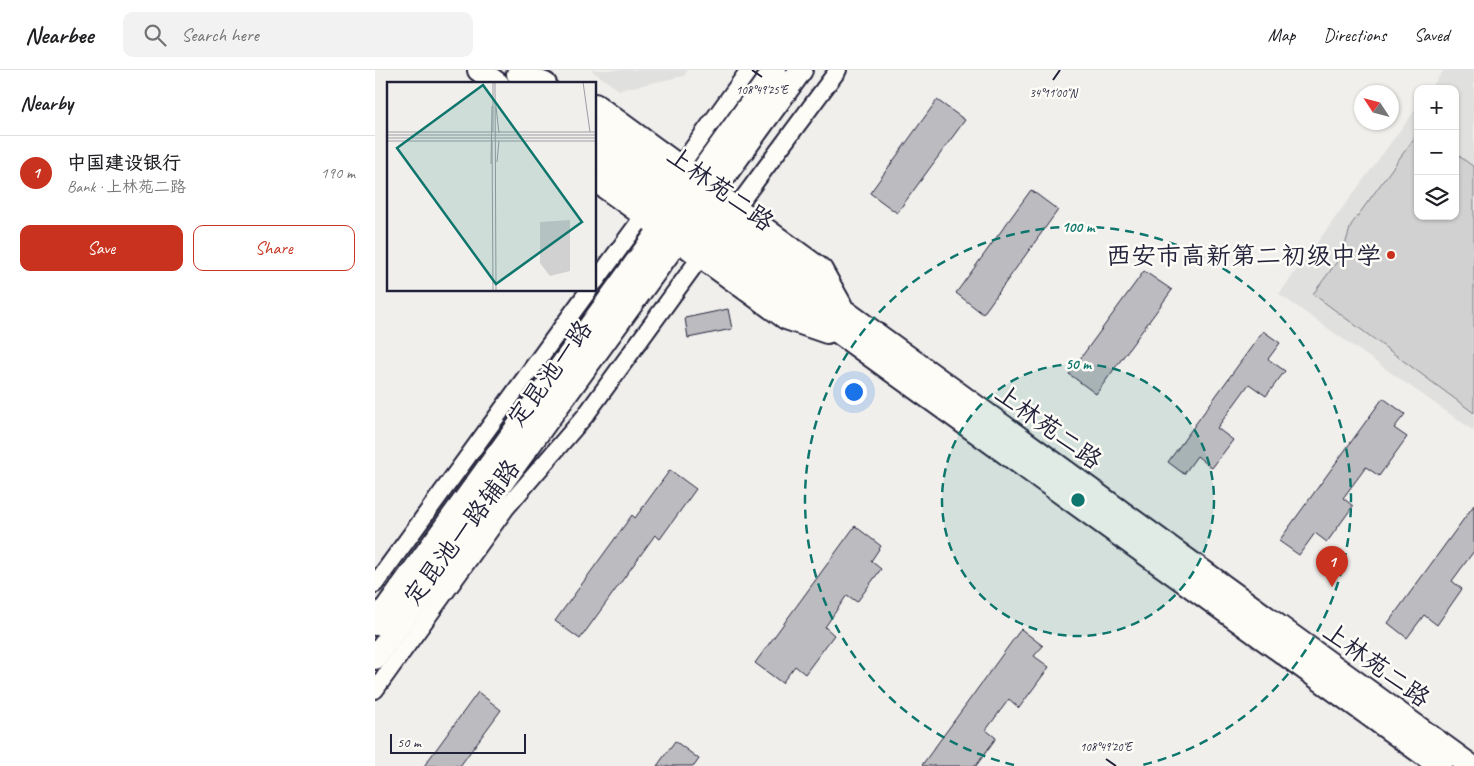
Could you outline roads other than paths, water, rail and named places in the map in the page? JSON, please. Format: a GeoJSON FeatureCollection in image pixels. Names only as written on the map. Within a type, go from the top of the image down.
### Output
{"type":"FeatureCollection","features":[{"type":"Feature","properties":{"kind":"street"},"geometry":{"type":"LineString","coordinates":[[479,70],[535,82]]}},
{"type":"Feature","properties":{"kind":"street"},"geometry":{"type":"LineString","coordinates":[[596,281],[679,203],[749,70]]}},
{"type":"Feature","properties":{"kind":"street","name":"定昆池一路"},"geometry":{"type":"LineString","coordinates":[[375,624],[775,70]]}},
{"type":"Feature","properties":{"kind":"street","name":"定昆池一路"},"geometry":{"type":"LineString","coordinates":[[375,658],[679,203],[801,70]]}},
{"type":"Feature","properties":{"kind":"street","name":"定昆池一路辅路"},"geometry":{"type":"LineString","coordinates":[[375,690],[506,508],[585,416],[838,70]]}},
{"type":"Feature","properties":{"kind":"street"},"geometry":{"type":"LineString","coordinates":[[596,106],[679,203],[719,233]]}},
{"type":"Feature","properties":{"kind":"street","name":"上林苑二路"},"geometry":{"type":"LineString","coordinates":[[596,131],[679,203],[719,233],[847,338],[1440,766]]}},
{"type":"Feature","properties":{"kind":"street","name":"上林苑二路"},"geometry":{"type":"LineString","coordinates":[[596,155],[679,203]]}},
{"type":"Feature","properties":{"kind":"street"},"geometry":{"type":"LineString","coordinates":[[596,180],[679,203]]}},
{"type":"Feature","properties":{"kind":"street","name":"上林苑二路"},"geometry":{"type":"LineString","coordinates":[[719,233],[844,311],[1471,766]]}},
{"type":"Feature","properties":{"kind":"street","name":"定昆池一路辅路"},"geometry":{"type":"LineString","coordinates":[[375,584],[588,291]]}},
{"type":"Feature","properties":{"kind":"place","name":"西安市高新第二初级中学"},"geometry":{"type":"Point","coordinates":[1391,255]}},
{"type":"Feature","properties":{"kind":"place","name":"中国建设银行"},"geometry":{"type":"Point","coordinates":[1332,587]}}]}
